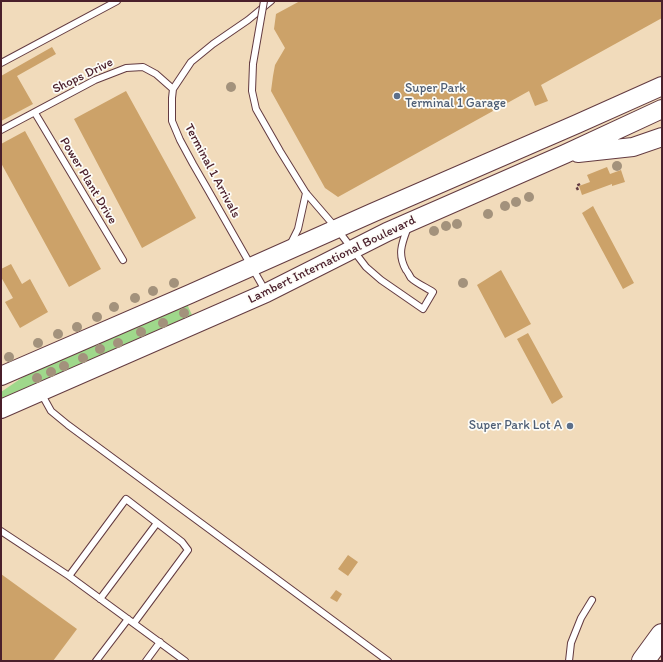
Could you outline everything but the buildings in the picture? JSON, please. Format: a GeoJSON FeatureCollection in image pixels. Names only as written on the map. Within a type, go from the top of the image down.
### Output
{"type":"FeatureCollection","features":[{"type":"Feature","properties":{"kind":"highway"},"geometry":{"type":"LineString","coordinates":[[643,661],[662,635]]}},
{"type":"Feature","properties":{"kind":"street","name":"Lambert International Boulevard"},"geometry":{"type":"LineString","coordinates":[[1,376],[662,86]]}},
{"type":"Feature","properties":{"kind":"street","name":"Lambert International Boulevard"},"geometry":{"type":"LineString","coordinates":[[1,408],[266,293],[387,232],[565,154],[662,109]]}},
{"type":"Feature","properties":{"kind":"street"},"geometry":{"type":"LineString","coordinates":[[565,154],[633,147],[662,137]]}},
{"type":"Feature","properties":{"kind":"lane"},"geometry":{"type":"LineString","coordinates":[[1,62],[117,1]]}},
{"type":"Feature","properties":{"kind":"lane"},"geometry":{"type":"LineString","coordinates":[[173,89],[191,62],[213,44],[248,20],[267,2],[275,1]]}},
{"type":"Feature","properties":{"kind":"lane"},"geometry":{"type":"LineString","coordinates":[[267,2],[253,64],[252,91],[256,109],[306,193],[337,229],[366,267],[381,280],[423,309],[433,292],[412,278],[404,267],[401,257],[402,242],[410,222]]}},
{"type":"Feature","properties":{"kind":"lane","name":"Shops Drive"},"geometry":{"type":"LineString","coordinates":[[1,130],[95,80],[126,68],[143,67],[156,74],[173,89]]}},
{"type":"Feature","properties":{"kind":"lane","name":"Terminal 1 Arrivals"},"geometry":{"type":"LineString","coordinates":[[173,89],[172,121],[180,140],[192,164],[266,293]]}},
{"type":"Feature","properties":{"kind":"lane","name":"Power Plant Drive"},"geometry":{"type":"LineString","coordinates":[[35,112],[123,260]]}},
{"type":"Feature","properties":{"kind":"lane"},"geometry":{"type":"LineString","coordinates":[[286,251],[298,228],[306,193]]}},
{"type":"Feature","properties":{"kind":"lane"},"geometry":{"type":"LineString","coordinates":[[40,392],[51,411],[68,425],[388,661]]}},
{"type":"Feature","properties":{"kind":"lane"},"geometry":{"type":"LineString","coordinates":[[69,576],[126,499],[182,542],[188,550],[131,621],[96,661]]}},
{"type":"Feature","properties":{"kind":"lane"},"geometry":{"type":"LineString","coordinates":[[100,599],[157,523]]}},
{"type":"Feature","properties":{"kind":"lane"},"geometry":{"type":"LineString","coordinates":[[1,532],[69,576],[185,661]]}},
{"type":"Feature","properties":{"kind":"lane"},"geometry":{"type":"LineString","coordinates":[[569,661],[571,643],[581,618],[592,600]]}},
{"type":"Feature","properties":{"kind":"lane"},"geometry":{"type":"LineString","coordinates":[[146,661],[160,642]]}},
{"type":"Feature","properties":{"kind":"path"},"geometry":{"type":"LineString","coordinates":[[578,190],[576,186],[580,184]]}},
{"type":"Feature","properties":{"kind":"green space"},"geometry":{"type":"Polygon","coordinates":[[[187,304],[192,315],[1,399],[1,392],[29,373],[187,304]]]}},
{"type":"Feature","properties":{"kind":"place","name":"Super Park Terminal 1 Garage"},"geometry":{"type":"Point","coordinates":[397,96]}},
{"type":"Feature","properties":{"kind":"place","name":"Super Park Lot A"},"geometry":{"type":"Point","coordinates":[570,426]}}]}
